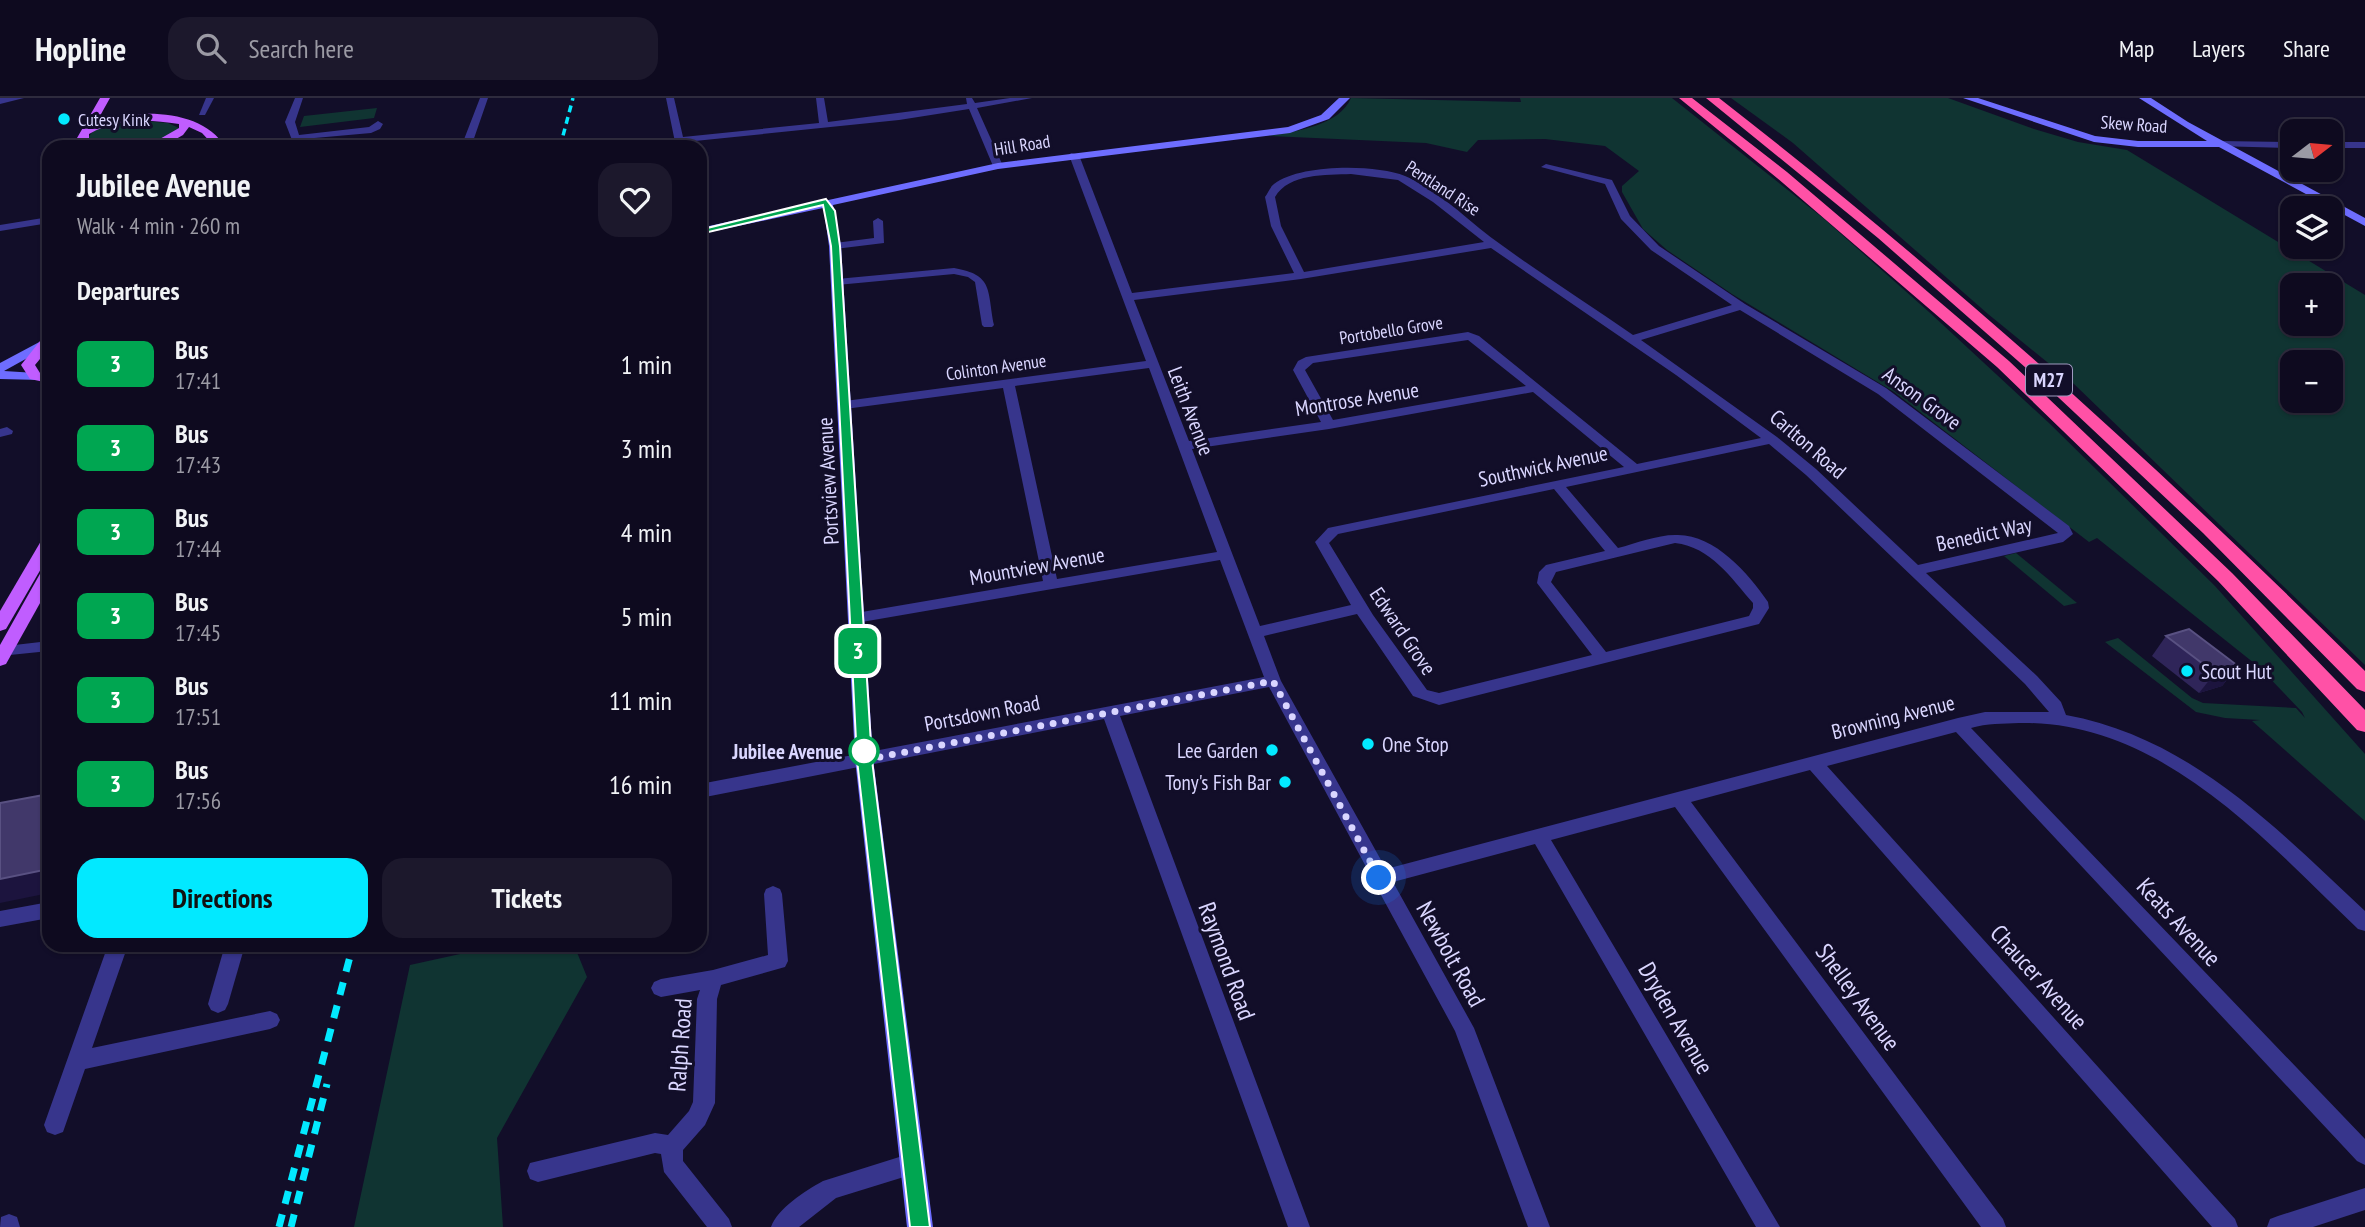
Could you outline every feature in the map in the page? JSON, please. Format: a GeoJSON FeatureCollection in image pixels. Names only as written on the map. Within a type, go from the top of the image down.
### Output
{"type":"FeatureCollection","features":[{"type":"Feature","properties":{"kind":"highway","name":"M27"},"geometry":{"type":"LineString","coordinates":[[1685,98],[1782,175],[2003,364],[2225,577],[2365,724]]}},
{"type":"Feature","properties":{"kind":"highway","name":"M27"},"geometry":{"type":"LineString","coordinates":[[1712,98],[1819,180],[2031,363],[2260,577],[2365,684]]}},
{"type":"Feature","properties":{"kind":"main road"},"geometry":{"type":"LineString","coordinates":[[83,140],[105,98]]}},
{"type":"Feature","properties":{"kind":"main road"},"geometry":{"type":"LineString","coordinates":[[117,98],[112,112],[130,118],[184,123],[206,130],[218,140]]}},
{"type":"Feature","properties":{"kind":"main road"},"geometry":{"type":"LineString","coordinates":[[86,132],[103,124],[130,118]]}},
{"type":"Feature","properties":{"kind":"main road"},"geometry":{"type":"LineString","coordinates":[[165,140],[177,136],[184,129],[184,123]]}},
{"type":"Feature","properties":{"kind":"main road"},"geometry":{"type":"LineString","coordinates":[[42,347],[28,365],[42,378]]}},
{"type":"Feature","properties":{"kind":"main road"},"geometry":{"type":"LineString","coordinates":[[0,625],[42,553]]}},
{"type":"Feature","properties":{"kind":"main road"},"geometry":{"type":"LineString","coordinates":[[2,654],[42,584]]}},
{"type":"Feature","properties":{"kind":"street"},"geometry":{"type":"LineString","coordinates":[[0,101],[20,98]]}},
{"type":"Feature","properties":{"kind":"street"},"geometry":{"type":"LineString","coordinates":[[202,113],[211,98]]}},
{"type":"Feature","properties":{"kind":"street"},"geometry":{"type":"LineString","coordinates":[[299,98],[290,121],[295,138],[371,130],[378,124]]}},
{"type":"Feature","properties":{"kind":"street"},"geometry":{"type":"LineString","coordinates":[[469,140],[484,98]]}},
{"type":"Feature","properties":{"kind":"street"},"geometry":{"type":"LineString","coordinates":[[670,98],[680,140]]}},
{"type":"Feature","properties":{"kind":"street"},"geometry":{"type":"LineString","coordinates":[[820,98],[824,124]]}},
{"type":"Feature","properties":{"kind":"street"},"geometry":{"type":"LineString","coordinates":[[707,140],[970,103],[1028,98]]}},
{"type":"Feature","properties":{"kind":"street","name":"Hill Road"},"geometry":{"type":"LineString","coordinates":[[707,229],[998,166],[1290,130],[1325,117],[1345,98]]}},
{"type":"Feature","properties":{"kind":"street","name":"Skew Road"},"geometry":{"type":"LineString","coordinates":[[1968,98],[2065,131],[2111,142],[2219,144]]}},
{"type":"Feature","properties":{"kind":"street"},"geometry":{"type":"LineString","coordinates":[[2144,98],[2219,144],[2365,223]]}},
{"type":"Feature","properties":{"kind":"street"},"geometry":{"type":"LineString","coordinates":[[970,103],[998,166]]}},
{"type":"Feature","properties":{"kind":"street"},"geometry":{"type":"LineString","coordinates":[[2219,144],[2280,145]]}},
{"type":"Feature","properties":{"kind":"street"},"geometry":{"type":"LineString","coordinates":[[2343,145],[2365,145]]}},
{"type":"Feature","properties":{"kind":"street","name":"Leith Avenue"},"geometry":{"type":"LineString","coordinates":[[1074,155],[1273,681]]}},
{"type":"Feature","properties":{"kind":"street","name":"Anson Grove"},"geometry":{"type":"LineString","coordinates":[[1546,167],[1609,182],[1625,217],[1644,238],[1741,306],[1882,391],[2064,529],[2066,534],[2063,537]]}},
{"type":"Feature","properties":{"kind":"street","name":"Pentland Rise"},"geometry":{"type":"LineString","coordinates":[[1301,276],[1278,226],[1269,198],[1272,190],[1282,183],[1310,175],[1361,171],[1401,178],[1493,244]]}},
{"type":"Feature","properties":{"kind":"street","name":"Portsview Avenue"},"geometry":{"type":"LineString","coordinates":[[826,202],[830,211],[835,246],[864,760]]}},
{"type":"Feature","properties":{"kind":"street"},"geometry":{"type":"LineString","coordinates":[[0,228],[42,221]]}},
{"type":"Feature","properties":{"kind":"street"},"geometry":{"type":"LineString","coordinates":[[835,246],[880,240],[878,221]]}},
{"type":"Feature","properties":{"kind":"street","name":"Pentland Rise"},"geometry":{"type":"LineString","coordinates":[[1128,297],[1301,276],[1493,244]]}},
{"type":"Feature","properties":{"kind":"street","name":"Carlton Road"},"geometry":{"type":"LineString","coordinates":[[1493,244],[1773,440],[1811,472],[2031,680],[2055,706],[2059,718]]}},
{"type":"Feature","properties":{"kind":"street"},"geometry":{"type":"LineString","coordinates":[[837,282],[968,272],[980,281],[988,326]]}},
{"type":"Feature","properties":{"kind":"street"},"geometry":{"type":"LineString","coordinates":[[1632,339],[1741,306]]}},
{"type":"Feature","properties":{"kind":"street","name":"Portobello Grove"},"geometry":{"type":"LineString","coordinates":[[1329,425],[1299,369],[1302,364],[1310,360],[1468,336],[1475,338],[1634,468]]}},
{"type":"Feature","properties":{"kind":"street"},"geometry":{"type":"LineString","coordinates":[[0,368],[42,344]]}},
{"type":"Feature","properties":{"kind":"street","name":"Colinton Avenue"},"geometry":{"type":"LineString","coordinates":[[845,405],[1152,364]]}},
{"type":"Feature","properties":{"kind":"street"},"geometry":{"type":"LineString","coordinates":[[0,375],[42,378]]}},
{"type":"Feature","properties":{"kind":"street"},"geometry":{"type":"LineString","coordinates":[[1008,383],[1051,585]]}},
{"type":"Feature","properties":{"kind":"street","name":"Montrose Avenue"},"geometry":{"type":"LineString","coordinates":[[1183,446],[1329,425],[1535,388]]}},
{"type":"Feature","properties":{"kind":"street","name":"Southwick Avenue"},"geometry":{"type":"LineString","coordinates":[[1324,538],[1333,531],[1773,440]]}},
{"type":"Feature","properties":{"kind":"street"},"geometry":{"type":"LineString","coordinates":[[1557,485],[1615,552]]}},
{"type":"Feature","properties":{"kind":"street","name":"Benedict Way"},"geometry":{"type":"LineString","coordinates":[[1913,571],[2063,537]]}},
{"type":"Feature","properties":{"kind":"street","name":"Edward Grove"},"geometry":{"type":"LineString","coordinates":[[1324,538],[1323,546],[1416,690],[1433,698],[1602,657],[1754,620],[1762,608],[1760,602],[1710,549],[1698,542],[1675,539],[1551,568],[1544,578],[1547,587],[1602,657]]}},
{"type":"Feature","properties":{"kind":"street","name":"Mountview Avenue"},"geometry":{"type":"LineString","coordinates":[[856,618],[1224,555]]}},
{"type":"Feature","properties":{"kind":"street"},"geometry":{"type":"LineString","coordinates":[[1254,633],[1362,608]]}},
{"type":"Feature","properties":{"kind":"street"},"geometry":{"type":"LineString","coordinates":[[2,654],[42,647]]}},
{"type":"Feature","properties":{"kind":"street","name":"Portsdown Road"},"geometry":{"type":"LineString","coordinates":[[707,789],[1273,681]]}},
{"type":"Feature","properties":{"kind":"street","name":"Newbolt Road"},"geometry":{"type":"LineString","coordinates":[[1273,681],[1379,878],[1464,1027],[1539,1227]]}},
{"type":"Feature","properties":{"kind":"street","name":"Raymond Road"},"geometry":{"type":"LineString","coordinates":[[1110,712],[1299,1227]]}},
{"type":"Feature","properties":{"kind":"street","name":"Browning Avenue"},"geometry":{"type":"LineString","coordinates":[[1379,878],[1958,724],[2011,714],[2059,718],[2125,737],[2168,757],[2230,799],[2365,923]]}},
{"type":"Feature","properties":{"kind":"street","name":"Keats Avenue"},"geometry":{"type":"LineString","coordinates":[[1958,724],[2365,1154]]}},
{"type":"Feature","properties":{"kind":"street"},"geometry":{"type":"LineString","coordinates":[[864,760],[920,1227]]}},
{"type":"Feature","properties":{"kind":"street","name":"Chaucer Avenue"},"geometry":{"type":"LineString","coordinates":[[1813,762],[2227,1227]]}},
{"type":"Feature","properties":{"kind":"street","name":"Shelley Avenue"},"geometry":{"type":"LineString","coordinates":[[1678,797],[1995,1227]]}},
{"type":"Feature","properties":{"kind":"street","name":"Dryden Avenue"},"geometry":{"type":"LineString","coordinates":[[1539,835],[1769,1227]]}},
{"type":"Feature","properties":{"kind":"street"},"geometry":{"type":"LineString","coordinates":[[661,988],[713,979],[779,961],[773,894]]}},
{"type":"Feature","properties":{"kind":"street"},"geometry":{"type":"LineString","coordinates":[[0,919],[42,911]]}},
{"type":"Feature","properties":{"kind":"street"},"geometry":{"type":"LineString","coordinates":[[55,1125],[116,952]]}},
{"type":"Feature","properties":{"kind":"street"},"geometry":{"type":"LineString","coordinates":[[218,1004],[233,952]]}},
{"type":"Feature","properties":{"kind":"street","name":"Ralph Road"},"geometry":{"type":"LineString","coordinates":[[672,1146],[697,1118],[704,1103],[707,999],[713,979]]}},
{"type":"Feature","properties":{"kind":"street"},"geometry":{"type":"LineString","coordinates":[[77,1061],[270,1020]]}},
{"type":"Feature","properties":{"kind":"street"},"geometry":{"type":"LineString","coordinates":[[538,1171],[655,1143],[672,1146],[672,1164],[721,1227]]}},
{"type":"Feature","properties":{"kind":"street"},"geometry":{"type":"LineString","coordinates":[[782,1227],[818,1196],[831,1189],[912,1164]]}},
{"type":"Feature","properties":{"kind":"street"},"geometry":{"type":"LineString","coordinates":[[2278,1227],[2365,1199]]}},
{"type":"Feature","properties":{"kind":"green space"},"geometry":{"type":"Polygon","coordinates":[[[1351,98],[1521,102],[1520,98],[1672,98],[1823,218],[1929,312],[2049,423],[2215,586],[2365,754],[2365,821],[2252,721],[2260,720],[2225,718],[2196,712],[2105,642],[2118,638],[2192,698],[2203,703],[2296,708],[2305,718],[2302,712],[2259,667],[2097,538],[2089,542],[1894,392],[1732,294],[1667,250],[1643,229],[1622,192],[1622,186],[1639,171],[1605,146],[1545,139],[1478,140],[1467,152],[1426,143],[1269,136],[1327,121],[1337,115],[1351,98]]]}},
{"type":"Feature","properties":{"kind":"green space"},"geometry":{"type":"Polygon","coordinates":[[[1731,98],[1948,98],[2078,142],[2127,150],[2280,243],[2280,259],[2306,259],[2329,273],[2280,273],[2280,336],[2343,336],[2343,282],[2365,295],[2365,665],[2074,384],[1988,314],[1793,143],[1731,98]]]}},
{"type":"Feature","properties":{"kind":"green space"},"geometry":{"type":"Polygon","coordinates":[[[377,108],[374,118],[300,127],[304,116],[377,108]]]}},
{"type":"Feature","properties":{"kind":"green space"},"geometry":{"type":"Polygon","coordinates":[[[131,120],[168,123],[179,128],[158,140],[88,140],[99,127],[131,120]]]}},
{"type":"Feature","properties":{"kind":"green space"},"geometry":{"type":"Polygon","coordinates":[[[2016,553],[2077,603],[2064,606],[2004,556],[2016,553]]]}},
{"type":"Feature","properties":{"kind":"green space"},"geometry":{"type":"Polygon","coordinates":[[[469,952],[577,952],[587,977],[497,1138],[503,1227],[354,1227],[410,965],[469,952]]]}},
{"type":"Feature","properties":{"kind":"building"},"geometry":{"type":"Polygon","coordinates":[[[2189,629],[2238,666],[2215,673],[2166,636],[2189,629]]]}},
{"type":"Feature","properties":{"kind":"building"},"geometry":{"type":"Polygon","coordinates":[[[42,795],[42,870],[0,879],[0,803],[42,795]]]}},
{"type":"Feature","properties":{"kind":"railway"},"geometry":{"type":"LineString","coordinates":[[562,140],[573,98]]}},
{"type":"Feature","properties":{"kind":"railway"},"geometry":{"type":"LineString","coordinates":[[279,1227],[351,952]]}},
{"type":"Feature","properties":{"kind":"railway"},"geometry":{"type":"LineString","coordinates":[[291,1227],[327,1084]]}},
{"type":"Feature","properties":{"kind":"bus line","name":"3"},"geometry":{"type":"LineString","coordinates":[[707,229],[826,202],[830,211],[835,246],[864,760],[920,1227]]}},
{"type":"Feature","properties":{"kind":"place","name":"Cutesy Kink"},"geometry":{"type":"Point","coordinates":[64,119]}},
{"type":"Feature","properties":{"kind":"place","name":"Scout Hut"},"geometry":{"type":"Point","coordinates":[2187,671]}},
{"type":"Feature","properties":{"kind":"place","name":"One Stop"},"geometry":{"type":"Point","coordinates":[1368,744]}},
{"type":"Feature","properties":{"kind":"place","name":"Lee Garden"},"geometry":{"type":"Point","coordinates":[1272,750]}},
{"type":"Feature","properties":{"kind":"place","name":"Jubilee Avenue"},"geometry":{"type":"Point","coordinates":[864,751]}},
{"type":"Feature","properties":{"kind":"place","name":"Tony's Fish Bar"},"geometry":{"type":"Point","coordinates":[1285,782]}},
{"type":"Feature","properties":{"kind":"route"},"geometry":{"type":"LineString","coordinates":[[864,751],[864,760],[1273,681],[1379,878]]}}]}
